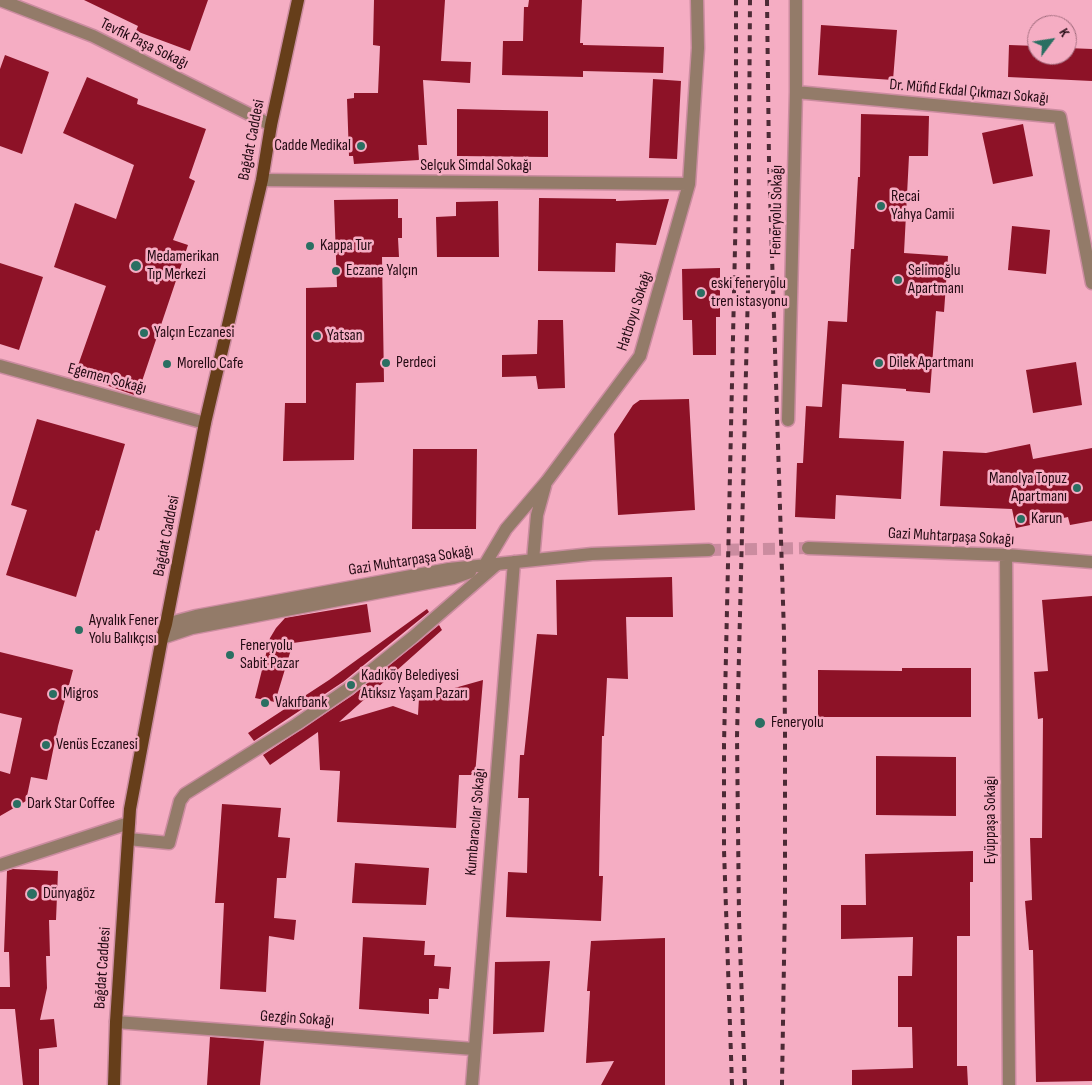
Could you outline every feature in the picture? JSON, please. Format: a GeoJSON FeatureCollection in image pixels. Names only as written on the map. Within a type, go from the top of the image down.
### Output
{"type":"FeatureCollection","features":[{"type":"Feature","properties":{"kind":"main road","name":"Bağdat Caddesi"},"geometry":{"type":"LineString","coordinates":[[114,1085],[116,1022],[129,823],[162,638],[205,424],[262,180],[271,125],[298,0]]}},
{"type":"Feature","properties":{"kind":"street","name":"Tevfik Paşa Sokağı"},"geometry":{"type":"LineString","coordinates":[[0,0],[93,36],[271,125]]}},
{"type":"Feature","properties":{"kind":"street","name":"Hatboyu Sokağı"},"geometry":{"type":"LineString","coordinates":[[484,566],[506,529],[547,481],[640,356],[690,184],[698,48],[697,0]]}},
{"type":"Feature","properties":{"kind":"street","name":"Feneryolu Sokağı"},"geometry":{"type":"LineString","coordinates":[[788,420],[796,92],[796,0]]}},
{"type":"Feature","properties":{"kind":"street","name":"Dr. Müfid Ekdal Çıkmazı Sokağı"},"geometry":{"type":"LineString","coordinates":[[796,92],[1060,117],[1092,283]]}},
{"type":"Feature","properties":{"kind":"street","name":"Selçuk Simdal Sokağı"},"geometry":{"type":"LineString","coordinates":[[262,180],[690,184]]}},
{"type":"Feature","properties":{"kind":"street","name":"Egemen Sokağı"},"geometry":{"type":"LineString","coordinates":[[0,366],[205,424]]}},
{"type":"Feature","properties":{"kind":"street"},"geometry":{"type":"LineString","coordinates":[[533,560],[537,515],[547,481]]}},
{"type":"Feature","properties":{"kind":"street","name":"Gazi Muhtarpaşa Sokağı"},"geometry":{"type":"LineString","coordinates":[[808,548],[1006,555],[1092,562]]}},
{"type":"Feature","properties":{"kind":"street"},"geometry":{"type":"LineString","coordinates":[[484,566],[600,554],[709,550]]}},
{"type":"Feature","properties":{"kind":"street","name":"Eyüppaşa Sokağı"},"geometry":{"type":"LineString","coordinates":[[1006,555],[1009,1085]]}},
{"type":"Feature","properties":{"kind":"street","name":"Kumbaracılar Sokağı"},"geometry":{"type":"LineString","coordinates":[[472,1085],[514,562]]}},
{"type":"Feature","properties":{"kind":"street"},"geometry":{"type":"LineString","coordinates":[[128,840],[169,843],[180,801],[185,794],[312,715],[355,684],[413,637],[497,564]]}},
{"type":"Feature","properties":{"kind":"street","name":"Gazi Muhtarpaşa Sokağı"},"geometry":{"type":"LineString","coordinates":[[166,624],[196,616],[435,571],[484,566]]}},
{"type":"Feature","properties":{"kind":"street","name":"Gazi Muhtarpaşa Sokağı"},"geometry":{"type":"LineString","coordinates":[[162,638],[192,628],[453,578],[484,566]]}},
{"type":"Feature","properties":{"kind":"street"},"geometry":{"type":"LineString","coordinates":[[0,865],[129,823]]}},
{"type":"Feature","properties":{"kind":"street","name":"Gezgin Sokağı"},"geometry":{"type":"LineString","coordinates":[[116,1022],[474,1049]]}},
{"type":"Feature","properties":{"kind":"building"},"geometry":{"type":"Polygon","coordinates":[[[84,0],[208,0],[190,51],[136,31],[138,26],[84,0]]]}},
{"type":"Feature","properties":{"kind":"building"},"geometry":{"type":"Polygon","coordinates":[[[374,0],[445,0],[441,61],[471,62],[470,83],[423,80],[427,145],[418,145],[419,160],[354,164],[353,156],[349,156],[347,99],[354,98],[354,93],[378,93],[380,46],[373,45],[374,0]]]}},
{"type":"Feature","properties":{"kind":"building"},"geometry":{"type":"Polygon","coordinates":[[[529,0],[582,0],[580,43],[583,43],[583,45],[664,47],[663,73],[583,71],[583,77],[502,75],[503,41],[523,41],[524,7],[528,7],[529,0]]]}},
{"type":"Feature","properties":{"kind":"building"},"geometry":{"type":"Polygon","coordinates":[[[821,25],[897,30],[893,80],[818,75],[821,25]]]}},
{"type":"Feature","properties":{"kind":"building"},"geometry":{"type":"Polygon","coordinates":[[[1009,45],[1027,46],[1027,65],[1077,65],[1077,48],[1092,49],[1092,81],[1008,77],[1009,45]]]}},
{"type":"Feature","properties":{"kind":"building"},"geometry":{"type":"Polygon","coordinates":[[[5,55],[49,72],[22,154],[0,146],[0,69],[5,55]]]}},
{"type":"Feature","properties":{"kind":"building"},"geometry":{"type":"Polygon","coordinates":[[[87,77],[138,99],[137,104],[206,129],[189,178],[195,181],[173,240],[188,245],[137,396],[75,374],[106,286],[54,267],[75,203],[116,219],[134,165],[63,133],[87,77]]]}},
{"type":"Feature","properties":{"kind":"building"},"geometry":{"type":"Polygon","coordinates":[[[653,79],[681,81],[677,159],[649,158],[653,79]]]}},
{"type":"Feature","properties":{"kind":"building"},"geometry":{"type":"Polygon","coordinates":[[[457,109],[548,111],[548,157],[457,156],[457,109]]]}},
{"type":"Feature","properties":{"kind":"building"},"geometry":{"type":"Polygon","coordinates":[[[861,114],[929,116],[928,156],[909,156],[904,253],[948,256],[944,312],[936,311],[930,393],[906,391],[906,389],[842,384],[839,438],[904,441],[901,499],[836,495],[835,519],[795,517],[797,463],[803,463],[806,406],[822,407],[828,321],[847,322],[851,249],[854,249],[858,177],[860,177],[861,114]]]}},
{"type":"Feature","properties":{"kind":"building"},"geometry":{"type":"Polygon","coordinates":[[[1023,124],[1033,176],[993,184],[982,133],[1023,124]]]}},
{"type":"Feature","properties":{"kind":"building"},"geometry":{"type":"Polygon","coordinates":[[[539,198],[616,199],[616,201],[669,199],[656,245],[616,243],[615,272],[538,271],[539,198]]]}},
{"type":"Feature","properties":{"kind":"building"},"geometry":{"type":"Polygon","coordinates":[[[398,199],[398,218],[402,218],[402,238],[398,238],[399,257],[382,257],[384,382],[356,383],[354,460],[283,461],[285,403],[306,403],[306,288],[337,287],[334,200],[398,199]]]}},
{"type":"Feature","properties":{"kind":"building"},"geometry":{"type":"Polygon","coordinates":[[[498,201],[499,257],[437,257],[436,217],[456,216],[456,202],[498,201]]]}},
{"type":"Feature","properties":{"kind":"building"},"geometry":{"type":"Polygon","coordinates":[[[1012,226],[1050,230],[1046,274],[1008,270],[1012,226]]]}},
{"type":"Feature","properties":{"kind":"building"},"geometry":{"type":"Polygon","coordinates":[[[0,263],[43,277],[19,350],[0,344],[0,263]]]}},
{"type":"Feature","properties":{"kind":"building","name":"eski feneryolu tren istasyonu"},"geometry":{"type":"Polygon","coordinates":[[[720,268],[720,317],[716,317],[716,355],[693,355],[692,320],[683,320],[682,269],[720,268]]]}},
{"type":"Feature","properties":{"kind":"building"},"geometry":{"type":"Polygon","coordinates":[[[538,320],[563,320],[565,388],[538,389],[536,376],[502,377],[502,355],[537,354],[538,320]]]}},
{"type":"Feature","properties":{"kind":"building"},"geometry":{"type":"Polygon","coordinates":[[[1076,362],[1082,405],[1033,413],[1026,370],[1076,362]]]}},
{"type":"Feature","properties":{"kind":"building"},"geometry":{"type":"Polygon","coordinates":[[[689,399],[695,510],[618,515],[614,434],[633,405],[640,400],[689,399]]]}},
{"type":"Feature","properties":{"kind":"building"},"geometry":{"type":"Polygon","coordinates":[[[37,419],[125,444],[99,531],[96,530],[76,597],[6,575],[27,510],[11,505],[37,419]]]}},
{"type":"Feature","properties":{"kind":"building"},"geometry":{"type":"Polygon","coordinates":[[[1030,444],[1033,459],[1092,448],[1092,521],[1070,525],[1068,517],[1016,528],[1012,509],[940,506],[943,451],[986,453],[1030,444]]]}},
{"type":"Feature","properties":{"kind":"building"},"geometry":{"type":"Polygon","coordinates":[[[413,449],[477,449],[476,529],[412,529],[413,449]]]}},
{"type":"Feature","properties":{"kind":"building"},"geometry":{"type":"Polygon","coordinates":[[[672,577],[673,617],[626,617],[628,679],[607,678],[604,736],[602,736],[600,816],[599,876],[603,876],[601,921],[506,917],[508,872],[527,873],[529,798],[518,798],[520,755],[524,755],[537,634],[557,635],[556,580],[672,577]]]}},
{"type":"Feature","properties":{"kind":"building"},"geometry":{"type":"Polygon","coordinates":[[[1092,596],[1092,1081],[1036,1082],[1033,950],[1029,950],[1025,901],[1032,900],[1030,838],[1042,838],[1043,718],[1038,719],[1034,672],[1048,671],[1042,600],[1092,596]]]}},
{"type":"Feature","properties":{"kind":"building"},"geometry":{"type":"Polygon","coordinates":[[[367,604],[371,632],[293,643],[275,702],[255,698],[270,638],[285,618],[367,604]]]}},
{"type":"Feature","properties":{"kind":"building"},"geometry":{"type":"Polygon","coordinates":[[[427,609],[429,612],[343,682],[254,741],[248,733],[329,680],[427,609]]]}},
{"type":"Feature","properties":{"kind":"building"},"geometry":{"type":"Polygon","coordinates":[[[439,625],[442,630],[339,722],[393,706],[418,715],[419,698],[483,680],[475,775],[459,775],[456,828],[337,822],[340,771],[320,770],[318,732],[270,765],[263,755],[353,695],[439,625]]]}},
{"type":"Feature","properties":{"kind":"building"},"geometry":{"type":"Polygon","coordinates":[[[0,652],[73,670],[58,726],[47,780],[31,777],[26,801],[0,816],[0,771],[10,774],[22,718],[0,713],[0,652]]]}},
{"type":"Feature","properties":{"kind":"building"},"geometry":{"type":"Polygon","coordinates":[[[902,668],[971,668],[971,717],[818,717],[818,670],[902,671],[902,668]]]}},
{"type":"Feature","properties":{"kind":"building"},"geometry":{"type":"Polygon","coordinates":[[[876,756],[956,757],[956,816],[876,815],[876,756]]]}},
{"type":"Feature","properties":{"kind":"building"},"geometry":{"type":"Polygon","coordinates":[[[222,804],[281,808],[278,837],[290,838],[286,878],[277,878],[274,918],[296,920],[294,940],[269,936],[266,992],[220,989],[224,903],[215,903],[222,804]]]}},
{"type":"Feature","properties":{"kind":"building"},"geometry":{"type":"Polygon","coordinates":[[[973,851],[973,882],[970,882],[970,936],[957,936],[957,1066],[967,1066],[968,1085],[852,1085],[852,1070],[913,1068],[912,1027],[898,1027],[898,976],[912,976],[913,937],[841,939],[841,905],[866,905],[865,854],[973,851]]]}},
{"type":"Feature","properties":{"kind":"building"},"geometry":{"type":"Polygon","coordinates":[[[355,863],[429,868],[426,905],[352,903],[355,863]]]}},
{"type":"Feature","properties":{"kind":"building"},"geometry":{"type":"Polygon","coordinates":[[[13,869],[58,871],[56,920],[49,920],[50,956],[46,956],[47,988],[40,1020],[54,1019],[57,1047],[39,1049],[39,1085],[23,1085],[15,1009],[0,1009],[0,987],[10,987],[9,952],[4,952],[7,871],[13,869]]]}},
{"type":"Feature","properties":{"kind":"building"},"geometry":{"type":"Polygon","coordinates":[[[363,937],[425,941],[424,955],[435,955],[434,966],[451,967],[449,989],[439,988],[438,999],[429,999],[429,1014],[359,1009],[363,937]]]}},
{"type":"Feature","properties":{"kind":"building"},"geometry":{"type":"Polygon","coordinates":[[[665,938],[665,1085],[601,1085],[614,1061],[586,1063],[590,991],[587,991],[591,941],[665,938]]]}},
{"type":"Feature","properties":{"kind":"building"},"geometry":{"type":"Polygon","coordinates":[[[550,961],[544,1032],[493,1034],[495,962],[550,961]]]}},
{"type":"Feature","properties":{"kind":"building"},"geometry":{"type":"Polygon","coordinates":[[[210,1037],[264,1041],[260,1085],[207,1085],[210,1037]]]}},
{"type":"Feature","properties":{"kind":"tunnel"},"geometry":{"type":"LineString","coordinates":[[709,550],[808,548]]}},
{"type":"Feature","properties":{"kind":"railway"},"geometry":{"type":"LineString","coordinates":[[732,1085],[724,850],[724,745],[736,202],[736,0]]}},
{"type":"Feature","properties":{"kind":"railway"},"geometry":{"type":"LineString","coordinates":[[745,1085],[739,918],[737,737],[748,289],[750,0]]}},
{"type":"Feature","properties":{"kind":"railway"},"geometry":{"type":"LineString","coordinates":[[767,0],[769,161],[784,634],[785,899],[782,1085]]}},
{"type":"Feature","properties":{"kind":"place","name":"Cadde Medikal"},"geometry":{"type":"Point","coordinates":[361,146]}},
{"type":"Feature","properties":{"kind":"place","name":"Recai Yahya Camii"},"geometry":{"type":"Point","coordinates":[881,206]}},
{"type":"Feature","properties":{"kind":"place","name":"Kappa Tur"},"geometry":{"type":"Point","coordinates":[310,246]}},
{"type":"Feature","properties":{"kind":"place","name":"Medamerikan Tıp Merkezi"},"geometry":{"type":"Point","coordinates":[136,266]}},
{"type":"Feature","properties":{"kind":"place","name":"Eczane Yalçın"},"geometry":{"type":"Point","coordinates":[336,271]}},
{"type":"Feature","properties":{"kind":"place","name":"Selimoğlu Apartmanı"},"geometry":{"type":"Point","coordinates":[898,280]}},
{"type":"Feature","properties":{"kind":"place","name":"eski feneryolu tren istasyonu"},"geometry":{"type":"Point","coordinates":[701,293]}},
{"type":"Feature","properties":{"kind":"place","name":"Yalçın Eczanesi"},"geometry":{"type":"Point","coordinates":[144,333]}},
{"type":"Feature","properties":{"kind":"place","name":"Yatsan"},"geometry":{"type":"Point","coordinates":[317,336]}},
{"type":"Feature","properties":{"kind":"place","name":"Perdeci"},"geometry":{"type":"Point","coordinates":[386,363]}},
{"type":"Feature","properties":{"kind":"place","name":"Dilek Apartmanı"},"geometry":{"type":"Point","coordinates":[879,363]}},
{"type":"Feature","properties":{"kind":"place","name":"Morello Cafe"},"geometry":{"type":"Point","coordinates":[167,364]}},
{"type":"Feature","properties":{"kind":"place","name":"Manolya Topuz Apartmanı"},"geometry":{"type":"Point","coordinates":[1077,488]}},
{"type":"Feature","properties":{"kind":"place","name":"Karun"},"geometry":{"type":"Point","coordinates":[1021,519]}},
{"type":"Feature","properties":{"kind":"place","name":"Ayvalık Fener Yolu Balıkçısı"},"geometry":{"type":"Point","coordinates":[79,630]}},
{"type":"Feature","properties":{"kind":"place","name":"Feneryolu Sabit Pazar"},"geometry":{"type":"Point","coordinates":[230,655]}},
{"type":"Feature","properties":{"kind":"place","name":"Kadıköy Belediyesi Atıksız Yaşam Pazarı"},"geometry":{"type":"Point","coordinates":[351,685]}},
{"type":"Feature","properties":{"kind":"place","name":"Migros"},"geometry":{"type":"Point","coordinates":[53,694]}},
{"type":"Feature","properties":{"kind":"place","name":"Vakıfbank"},"geometry":{"type":"Point","coordinates":[265,703]}},
{"type":"Feature","properties":{"kind":"place","name":"Feneryolu"},"geometry":{"type":"Point","coordinates":[760,723]}},
{"type":"Feature","properties":{"kind":"place","name":"Venüs Eczanesi"},"geometry":{"type":"Point","coordinates":[46,745]}},
{"type":"Feature","properties":{"kind":"place","name":"Dark Star Coffee"},"geometry":{"type":"Point","coordinates":[17,804]}},
{"type":"Feature","properties":{"kind":"place","name":"Dünyagöz"},"geometry":{"type":"Point","coordinates":[32,894]}}]}
